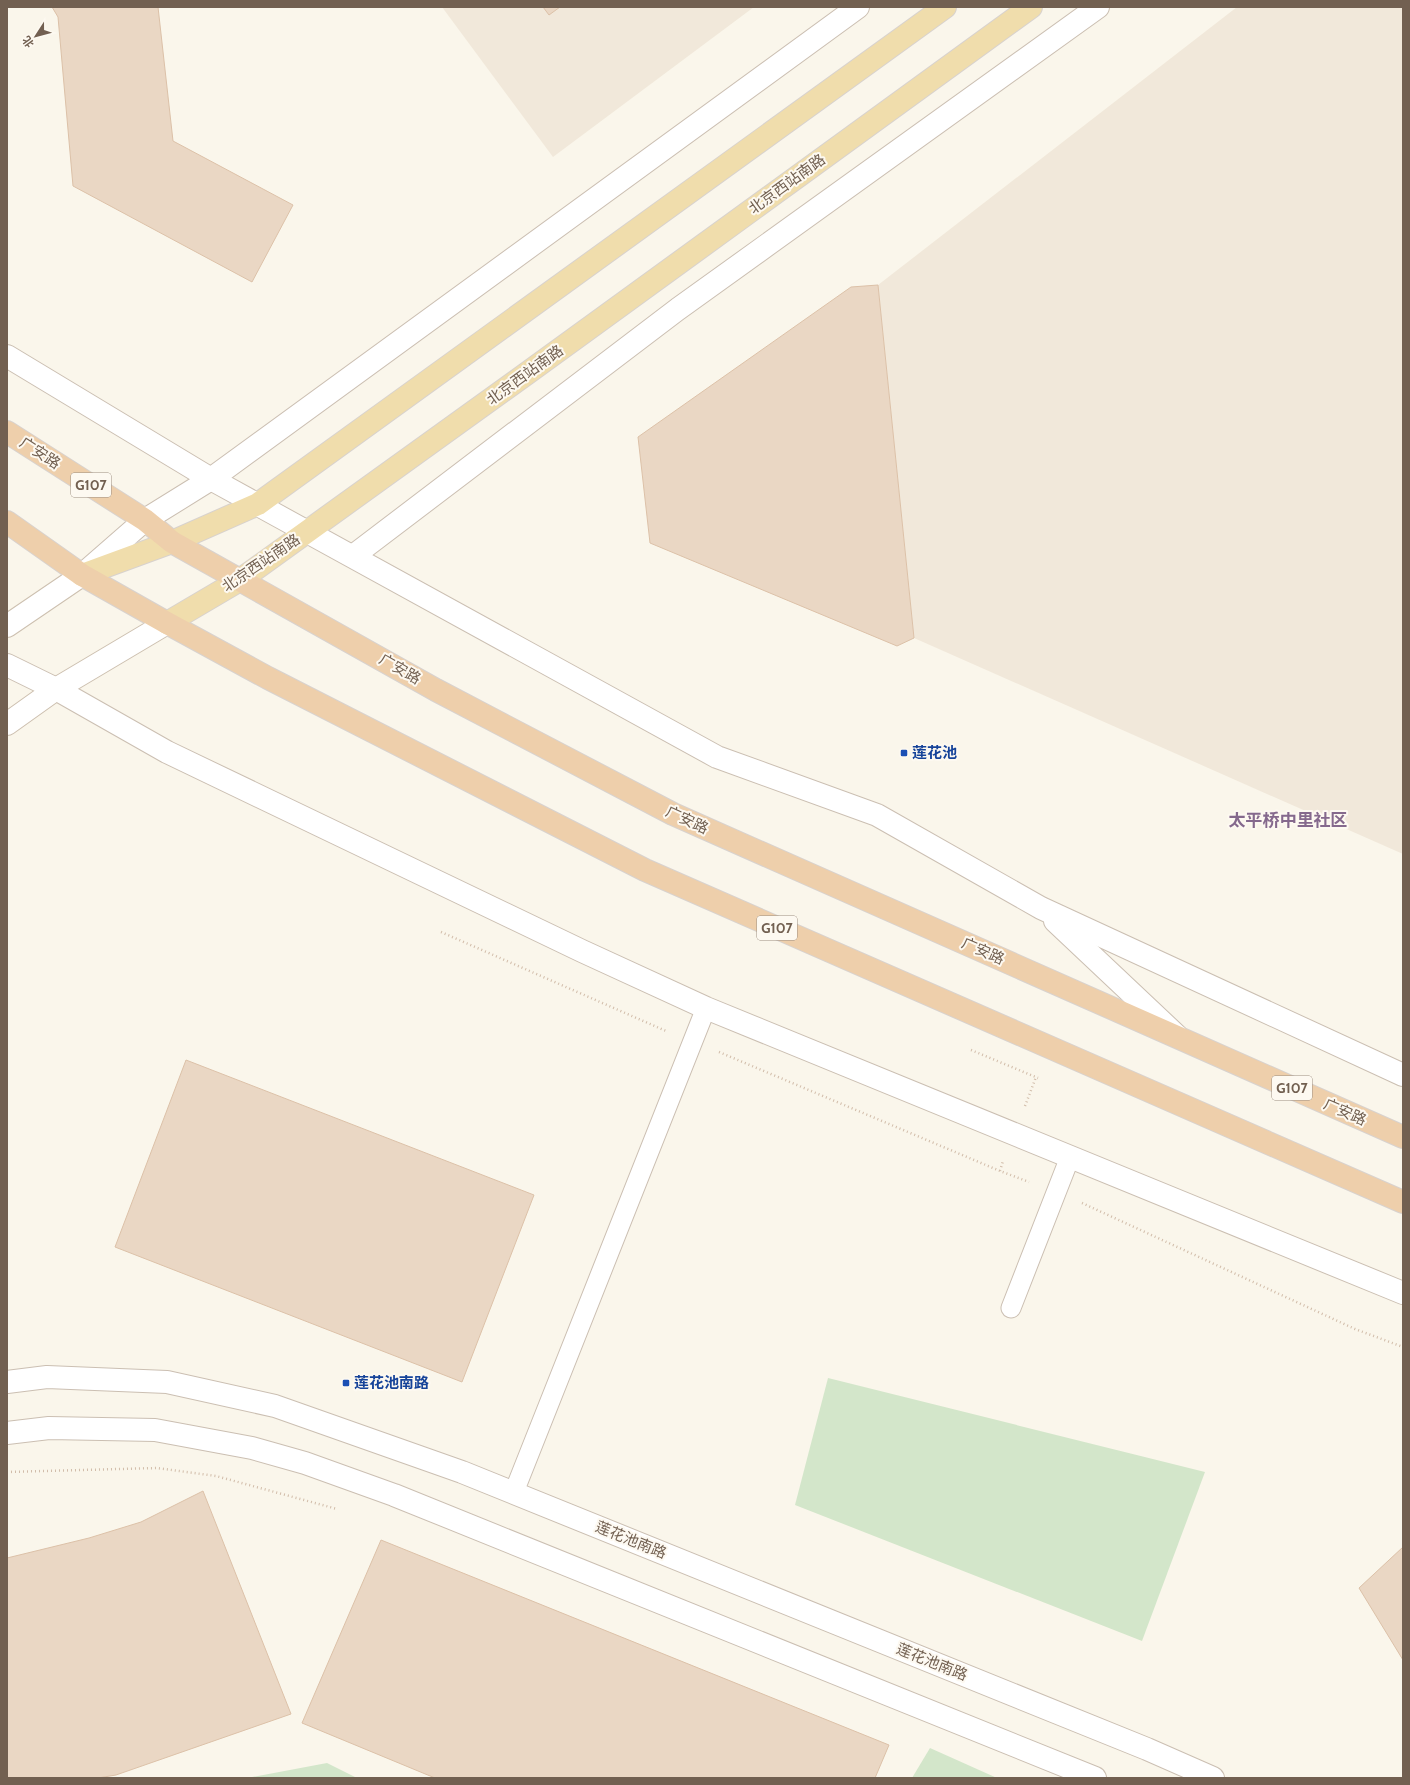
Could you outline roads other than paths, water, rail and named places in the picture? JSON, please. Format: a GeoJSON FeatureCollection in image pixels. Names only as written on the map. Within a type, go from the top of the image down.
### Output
{"type":"FeatureCollection","features":[{"type":"Feature","properties":{"kind":"highway","name":"广安路"},"geometry":{"type":"LineString","coordinates":[[7,432],[144,520],[172,542],[436,690],[674,814],[1403,1137]]}},
{"type":"Feature","properties":{"kind":"highway","name":"G107"},"geometry":{"type":"LineString","coordinates":[[7,522],[82,575],[167,623],[268,678],[645,870],[1403,1202]]}},
{"type":"Feature","properties":{"kind":"main road"},"geometry":{"type":"LineString","coordinates":[[82,575],[172,542],[258,504],[946,7]]}},
{"type":"Feature","properties":{"kind":"main road","name":"北京西站南路"},"geometry":{"type":"LineString","coordinates":[[167,623],[240,580],[1031,7]]}},
{"type":"Feature","properties":{"kind":"street"},"geometry":{"type":"LineString","coordinates":[[7,626],[82,575],[144,520],[211,479],[858,7]]}},
{"type":"Feature","properties":{"kind":"street"},"geometry":{"type":"LineString","coordinates":[[353,556],[678,309],[1098,7]]}},
{"type":"Feature","properties":{"kind":"street"},"geometry":{"type":"LineString","coordinates":[[7,356],[211,479],[717,756],[877,815],[1041,908],[1403,1074]]}},
{"type":"Feature","properties":{"kind":"street","name":"北京西站南路"},"geometry":{"type":"LineString","coordinates":[[7,724],[56,689],[167,623]]}},
{"type":"Feature","properties":{"kind":"street"},"geometry":{"type":"LineString","coordinates":[[7,665],[56,689],[167,752],[582,951],[706,1008],[1403,1292]]}},
{"type":"Feature","properties":{"kind":"street"},"geometry":{"type":"LineString","coordinates":[[1041,908],[1181,1039]]}},
{"type":"Feature","properties":{"kind":"street","name":"莲花池南路"},"geometry":{"type":"LineString","coordinates":[[7,1382],[47,1377],[167,1382],[274,1406],[382,1442],[514,1492],[1148,1749],[1213,1778]]}},
{"type":"Feature","properties":{"kind":"street"},"geometry":{"type":"LineString","coordinates":[[7,1433],[50,1428],[156,1430],[252,1448],[305,1463],[394,1494],[1095,1778]]}},
{"type":"Feature","properties":{"kind":"lane"},"geometry":{"type":"LineString","coordinates":[[514,1492],[706,1008]]}},
{"type":"Feature","properties":{"kind":"lane"},"geometry":{"type":"LineString","coordinates":[[1011,1308],[1070,1157]]}},
{"type":"Feature","properties":{"kind":"place","name":"莲花池"},"geometry":{"type":"Point","coordinates":[904,753]}},
{"type":"Feature","properties":{"kind":"place","name":"莲花池南路"},"geometry":{"type":"Point","coordinates":[346,1383]}},
{"type":"Feature","properties":{"kind":"district","name":"太平桥中里社区"},"geometry":{"type":"Point","coordinates":[1288,820]}}]}
